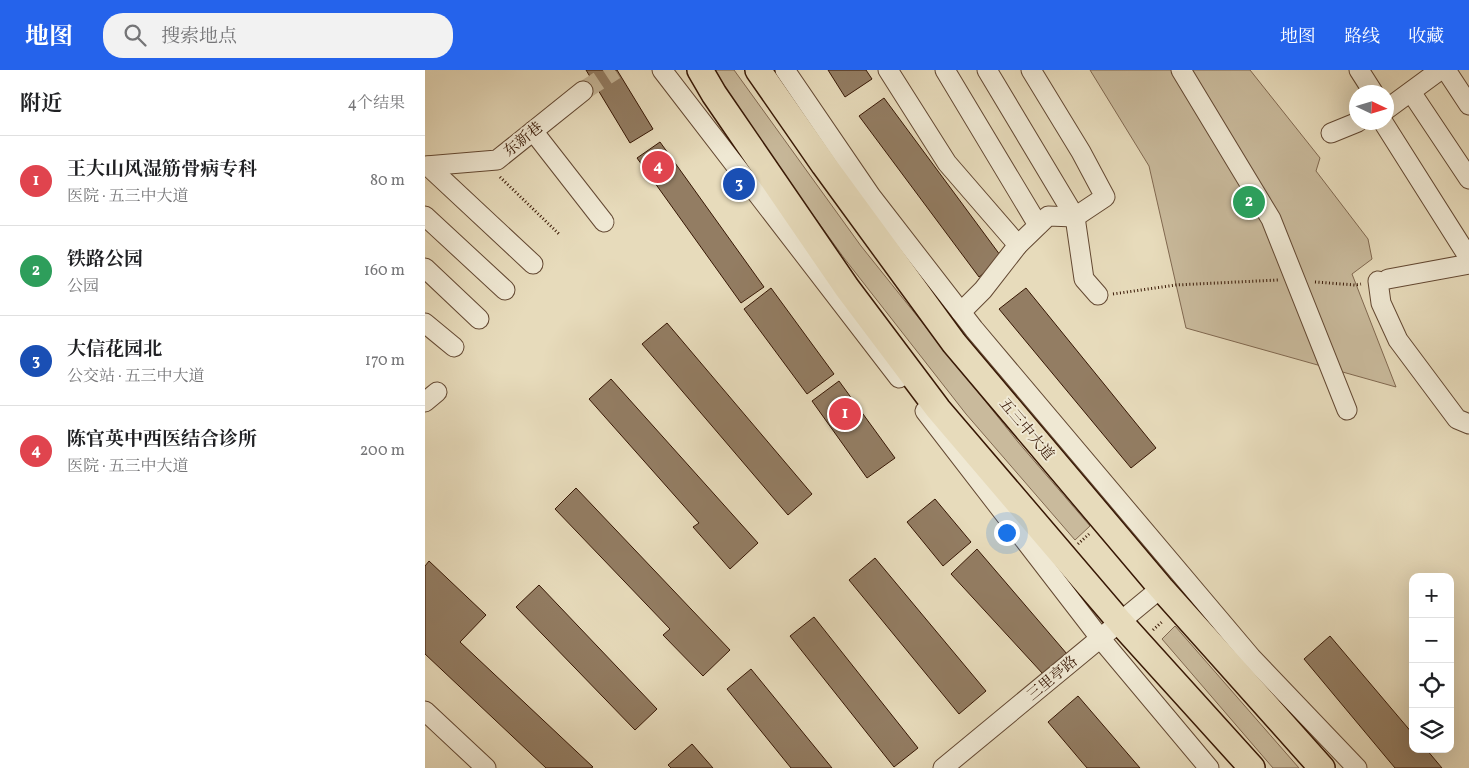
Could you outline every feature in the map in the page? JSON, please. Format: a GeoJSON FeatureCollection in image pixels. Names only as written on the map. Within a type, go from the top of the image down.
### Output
{"type":"FeatureCollection","features":[{"type":"Feature","properties":{"kind":"main road"},"geometry":{"type":"LineString","coordinates":[[700,70],[714,94],[847,288],[938,409],[1242,765]]}},
{"type":"Feature","properties":{"kind":"main road","name":"五三中大道"},"geometry":{"type":"LineString","coordinates":[[758,70],[824,165],[954,343],[1161,588],[1322,768]]}},
{"type":"Feature","properties":{"kind":"street"},"geometry":{"type":"LineString","coordinates":[[662,70],[1101,638],[1209,768]]}},
{"type":"Feature","properties":{"kind":"street"},"geometry":{"type":"LineString","coordinates":[[785,70],[871,196],[961,312],[1251,657],[1357,768]]}},
{"type":"Feature","properties":{"kind":"street"},"geometry":{"type":"LineString","coordinates":[[888,70],[947,163],[1018,245]]}},
{"type":"Feature","properties":{"kind":"street"},"geometry":{"type":"LineString","coordinates":[[945,70],[1038,225]]}},
{"type":"Feature","properties":{"kind":"street"},"geometry":{"type":"LineString","coordinates":[[987,70],[1075,217],[1084,279],[1098,296]]}},
{"type":"Feature","properties":{"kind":"street"},"geometry":{"type":"LineString","coordinates":[[961,312],[983,290],[1018,245],[1048,216],[1075,217],[1105,196],[1081,152],[1031,70]]}},
{"type":"Feature","properties":{"kind":"street"},"geometry":{"type":"LineString","coordinates":[[1181,70],[1271,219],[1347,410]]}},
{"type":"Feature","properties":{"kind":"street"},"geometry":{"type":"LineString","coordinates":[[1359,70],[1369,85]]}},
{"type":"Feature","properties":{"kind":"street"},"geometry":{"type":"LineString","coordinates":[[1394,104],[1437,71],[1469,105]]}},
{"type":"Feature","properties":{"kind":"street","name":"东新巷"},"geometry":{"type":"LineString","coordinates":[[427,166],[497,160],[583,91]]}},
{"type":"Feature","properties":{"kind":"street"},"geometry":{"type":"LineString","coordinates":[[1411,92],[1469,179]]}},
{"type":"Feature","properties":{"kind":"street"},"geometry":{"type":"LineString","coordinates":[[1331,133],[1349,126]]}},
{"type":"Feature","properties":{"kind":"street"},"geometry":{"type":"LineString","coordinates":[[1388,130],[1469,258]]}},
{"type":"Feature","properties":{"kind":"street"},"geometry":{"type":"LineString","coordinates":[[533,131],[604,222]]}},
{"type":"Feature","properties":{"kind":"street"},"geometry":{"type":"LineString","coordinates":[[427,166],[533,264]]}},
{"type":"Feature","properties":{"kind":"street"},"geometry":{"type":"LineString","coordinates":[[425,216],[505,290]]}},
{"type":"Feature","properties":{"kind":"street"},"geometry":{"type":"LineString","coordinates":[[1469,264],[1383,280],[1381,304],[1398,340],[1457,419],[1469,424]]}},
{"type":"Feature","properties":{"kind":"street"},"geometry":{"type":"LineString","coordinates":[[425,268],[479,319]]}},
{"type":"Feature","properties":{"kind":"street"},"geometry":{"type":"LineString","coordinates":[[425,323],[454,347]]}},
{"type":"Feature","properties":{"kind":"street","name":"三里亭路"},"geometry":{"type":"LineString","coordinates":[[943,768],[1161,588]]}},
{"type":"Feature","properties":{"kind":"street"},"geometry":{"type":"LineString","coordinates":[[425,711],[486,768]]}},
{"type":"Feature","properties":{"kind":"path"},"geometry":{"type":"LineString","coordinates":[[484,161],[559,234]]}},
{"type":"Feature","properties":{"kind":"path"},"geometry":{"type":"LineString","coordinates":[[1098,296],[1176,285],[1282,280],[1355,285],[1383,280]]}},
{"type":"Feature","properties":{"kind":"path"},"geometry":{"type":"LineString","coordinates":[[1064,557],[1104,520]]}},
{"type":"Feature","properties":{"kind":"path"},"geometry":{"type":"LineString","coordinates":[[1139,643],[1178,606]]}},
{"type":"Feature","properties":{"kind":"shaded area"},"geometry":{"type":"Polygon","coordinates":[[[712,70],[734,70],[861,246],[1018,442],[1090,526],[1075,540],[966,414],[844,258],[733,104],[712,70]]]}},
{"type":"Feature","properties":{"kind":"shaded area"},"geometry":{"type":"Polygon","coordinates":[[[1090,70],[1250,70],[1320,158],[1316,171],[1368,239],[1372,259],[1352,274],[1396,387],[1186,328],[1149,166],[1090,70]]]}},
{"type":"Feature","properties":{"kind":"shaded area"},"geometry":{"type":"Polygon","coordinates":[[[1175,626],[1299,768],[1273,768],[1162,639],[1175,626]]]}},
{"type":"Feature","properties":{"kind":"building"},"geometry":{"type":"Polygon","coordinates":[[[586,70],[617,70],[653,129],[630,143],[586,70]]]}},
{"type":"Feature","properties":{"kind":"building"},"geometry":{"type":"Polygon","coordinates":[[[828,70],[866,70],[872,79],[845,97],[828,70]]]}},
{"type":"Feature","properties":{"kind":"building"},"geometry":{"type":"Polygon","coordinates":[[[884,98],[1003,259],[979,277],[859,116],[884,98]]]}},
{"type":"Feature","properties":{"kind":"building"},"geometry":{"type":"Polygon","coordinates":[[[660,142],[764,287],[741,303],[637,158],[660,142]]]}},
{"type":"Feature","properties":{"kind":"building"},"geometry":{"type":"Polygon","coordinates":[[[771,288],[834,374],[807,394],[744,309],[771,288]]]}},
{"type":"Feature","properties":{"kind":"building"},"geometry":{"type":"Polygon","coordinates":[[[1026,288],[1156,448],[1131,468],[999,309],[1026,288]]]}},
{"type":"Feature","properties":{"kind":"building"},"geometry":{"type":"Polygon","coordinates":[[[667,323],[812,494],[788,515],[642,344],[667,323]]]}},
{"type":"Feature","properties":{"kind":"building"},"geometry":{"type":"Polygon","coordinates":[[[611,379],[758,543],[730,569],[693,527],[699,523],[589,399],[611,379]]]}},
{"type":"Feature","properties":{"kind":"building"},"geometry":{"type":"Polygon","coordinates":[[[839,381],[895,458],[867,478],[812,401],[839,381]]]}},
{"type":"Feature","properties":{"kind":"building"},"geometry":{"type":"Polygon","coordinates":[[[576,488],[730,650],[703,676],[663,635],[670,629],[555,509],[576,488]]]}},
{"type":"Feature","properties":{"kind":"building"},"geometry":{"type":"Polygon","coordinates":[[[935,499],[971,542],[943,566],[907,522],[935,499]]]}},
{"type":"Feature","properties":{"kind":"building"},"geometry":{"type":"Polygon","coordinates":[[[977,549],[1067,654],[1043,674],[951,574],[977,549]]]}},
{"type":"Feature","properties":{"kind":"building"},"geometry":{"type":"Polygon","coordinates":[[[875,558],[986,691],[959,714],[849,580],[875,558]]]}},
{"type":"Feature","properties":{"kind":"building"},"geometry":{"type":"Polygon","coordinates":[[[429,561],[486,615],[460,642],[593,767],[546,768],[425,654],[425,566],[429,561]]]}},
{"type":"Feature","properties":{"kind":"building"},"geometry":{"type":"Polygon","coordinates":[[[539,585],[657,709],[635,730],[516,607],[539,585]]]}},
{"type":"Feature","properties":{"kind":"building"},"geometry":{"type":"Polygon","coordinates":[[[814,617],[918,748],[894,767],[790,636],[814,617]]]}},
{"type":"Feature","properties":{"kind":"building"},"geometry":{"type":"Polygon","coordinates":[[[1330,636],[1409,729],[1409,753],[1429,753],[1442,768],[1395,768],[1304,659],[1330,636]]]}},
{"type":"Feature","properties":{"kind":"building"},"geometry":{"type":"Polygon","coordinates":[[[751,669],[832,768],[791,768],[727,689],[751,669]]]}},
{"type":"Feature","properties":{"kind":"building"},"geometry":{"type":"Polygon","coordinates":[[[1078,696],[1140,768],[1087,768],[1048,722],[1078,696]]]}},
{"type":"Feature","properties":{"kind":"building"},"geometry":{"type":"Polygon","coordinates":[[[692,744],[713,768],[671,768],[668,765],[692,744]]]}},
{"type":"Feature","properties":{"kind":"tunnel"},"geometry":{"type":"LineString","coordinates":[[583,91],[615,70]]}},
{"type":"Feature","properties":{"kind":"place","name":"陈官英中西医结合诊所"},"geometry":{"type":"Point","coordinates":[658,167]}},
{"type":"Feature","properties":{"kind":"place","name":"大信花园北"},"geometry":{"type":"Point","coordinates":[739,184]}},
{"type":"Feature","properties":{"kind":"place","name":"铁路公园"},"geometry":{"type":"Point","coordinates":[1249,202]}},
{"type":"Feature","properties":{"kind":"place","name":"王大山风湿筋骨病专科"},"geometry":{"type":"Point","coordinates":[845,414]}}]}
